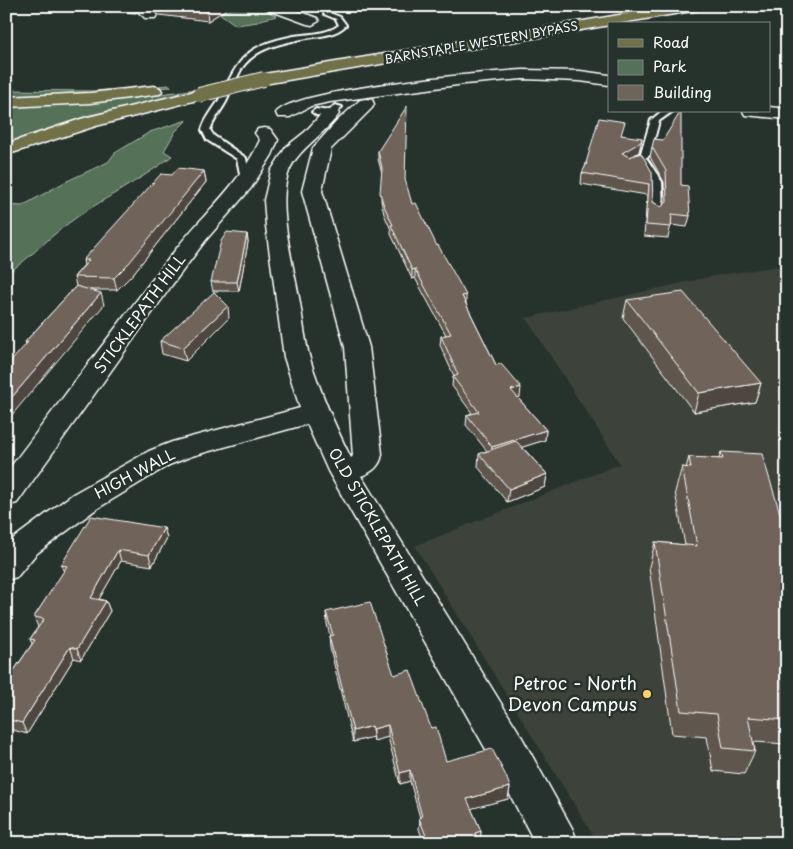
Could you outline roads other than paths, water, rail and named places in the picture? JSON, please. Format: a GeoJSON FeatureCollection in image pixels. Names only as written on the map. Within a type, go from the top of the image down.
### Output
{"type":"FeatureCollection","features":[{"type":"Feature","properties":{"kind":"main road","name":"BARNSTAPLE WESTERN BYPASS"},"geometry":{"type":"LineString","coordinates":[[6,102],[233,88],[264,78],[698,6]]}},
{"type":"Feature","properties":{"kind":"main road","name":"BARNSTAPLE WESTERN BYPASS"},"geometry":{"type":"LineString","coordinates":[[6,150],[90,122],[201,90]]}},
{"type":"Feature","properties":{"kind":"street"},"geometry":{"type":"LineString","coordinates":[[138,6],[150,15]]}},
{"type":"Feature","properties":{"kind":"street"},"geometry":{"type":"LineString","coordinates":[[271,6],[312,22]]}},
{"type":"Feature","properties":{"kind":"street"},"geometry":{"type":"LineString","coordinates":[[281,22],[298,17]]}},
{"type":"Feature","properties":{"kind":"street","name":"STICKLEPATH HILL"},"geometry":{"type":"LineString","coordinates":[[6,495],[186,251],[245,181],[266,149],[269,140],[257,131],[291,129],[297,120],[276,113],[298,105],[330,98],[519,74],[558,73],[608,80]]}},
{"type":"Feature","properties":{"kind":"street"},"geometry":{"type":"LineString","coordinates":[[343,471],[360,466],[367,460],[368,454],[357,347],[312,191],[322,148],[366,104]]}},
{"type":"Feature","properties":{"kind":"street","name":"OLD STICKLEPATH HILL"},"geometry":{"type":"LineString","coordinates":[[328,111],[311,136],[292,151],[285,160],[280,171],[274,200],[297,357],[315,413],[343,471],[506,747],[557,843]]}},
{"type":"Feature","properties":{"kind":"street"},"geometry":{"type":"LineString","coordinates":[[763,112],[787,114]]}},
{"type":"Feature","properties":{"kind":"street","name":"HIGH WALL"},"geometry":{"type":"LineString","coordinates":[[6,568],[25,546],[84,502],[160,458],[182,449],[315,413]]}},
{"type":"Feature","properties":{"kind":"lane"},"geometry":{"type":"LineString","coordinates":[[245,181],[241,158],[210,138],[206,130],[208,124],[222,102],[242,63],[260,50],[275,44],[338,29],[342,25],[338,18],[327,14],[327,9],[332,6]]}},
{"type":"Feature","properties":{"kind":"lane"},"geometry":{"type":"LineString","coordinates":[[627,163],[643,156],[647,151],[655,120],[666,112]]}},
{"type":"Feature","properties":{"kind":"lane"},"geometry":{"type":"LineString","coordinates":[[643,156],[648,171],[657,182],[658,213]]}},
{"type":"Feature","properties":{"kind":"railway"},"geometry":{"type":"LineString","coordinates":[[453,10],[469,6]]}},
{"type":"Feature","properties":{"kind":"place","name":"Petroc - North Devon Campus"},"geometry":{"type":"Point","coordinates":[647,694]}}]}
